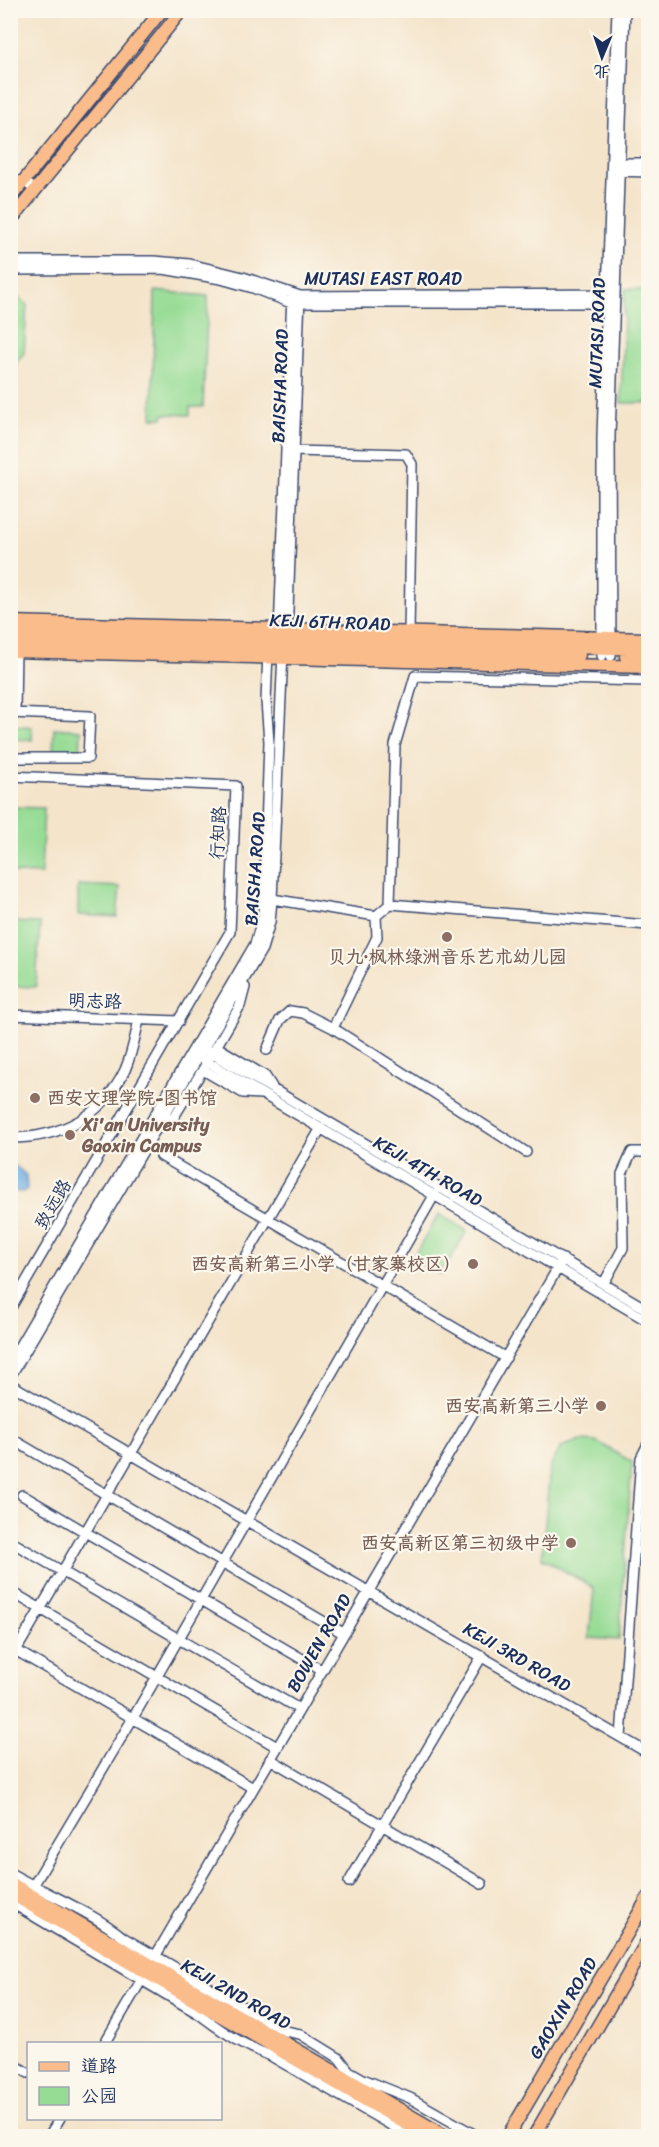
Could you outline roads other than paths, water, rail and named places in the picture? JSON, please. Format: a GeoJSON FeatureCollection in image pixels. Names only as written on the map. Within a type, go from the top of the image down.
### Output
{"type":"FeatureCollection","features":[{"type":"Feature","properties":{"kind":"main road"},"geometry":{"type":"LineString","coordinates":[[10,198],[162,10]]}},
{"type":"Feature","properties":{"kind":"main road"},"geometry":{"type":"LineString","coordinates":[[10,221],[182,10]]}},
{"type":"Feature","properties":{"kind":"main road"},"geometry":{"type":"LineString","coordinates":[[283,640],[409,633],[607,647],[648,639]]}},
{"type":"Feature","properties":{"kind":"main road","name":"KEJI 6TH ROAD"},"geometry":{"type":"LineString","coordinates":[[13,639],[268,653],[283,640]]}},
{"type":"Feature","properties":{"kind":"main road","name":"KEJI 6TH ROAD"},"geometry":{"type":"LineString","coordinates":[[13,639],[283,640],[648,649]]}},
{"type":"Feature","properties":{"kind":"main road"},"geometry":{"type":"LineString","coordinates":[[283,640],[648,667]]}},
{"type":"Feature","properties":{"kind":"main road","name":"KEJI 6TH ROAD"},"geometry":{"type":"LineString","coordinates":[[607,647],[648,657]]}},
{"type":"Feature","properties":{"kind":"main road","name":"KEJI 2ND ROAD"},"geometry":{"type":"LineString","coordinates":[[10,1883],[427,2136]]}},
{"type":"Feature","properties":{"kind":"main road","name":"KEJI 2ND ROAD"},"geometry":{"type":"LineString","coordinates":[[10,1893],[445,2136]]}},
{"type":"Feature","properties":{"kind":"main road","name":"GAOXIN ROAD"},"geometry":{"type":"LineString","coordinates":[[508,2136],[648,1898]]}},
{"type":"Feature","properties":{"kind":"main road"},"geometry":{"type":"LineString","coordinates":[[534,2136],[648,1940]]}},
{"type":"Feature","properties":{"kind":"street","name":"MUTASI ROAD"},"geometry":{"type":"LineString","coordinates":[[617,10],[617,167]]}},
{"type":"Feature","properties":{"kind":"street","name":"MUTASI ROAD"},"geometry":{"type":"LineString","coordinates":[[607,647],[611,299],[626,10]]}},
{"type":"Feature","properties":{"kind":"street"},"geometry":{"type":"LineString","coordinates":[[617,167],[648,163]]}},
{"type":"Feature","properties":{"kind":"street"},"geometry":{"type":"LineString","coordinates":[[617,167],[648,172]]}},
{"type":"Feature","properties":{"kind":"street"},"geometry":{"type":"LineString","coordinates":[[10,181],[24,181],[35,190]]}},
{"type":"Feature","properties":{"kind":"street","name":"MUTASI EAST ROAD"},"geometry":{"type":"LineString","coordinates":[[10,261],[153,261],[190,264],[243,277],[296,299]]}},
{"type":"Feature","properties":{"kind":"street","name":"MUTASI EAST ROAD"},"geometry":{"type":"LineString","coordinates":[[10,270],[162,269],[221,279],[296,299],[611,299]]}},
{"type":"Feature","properties":{"kind":"street","name":"BAISHA ROAD"},"geometry":{"type":"LineString","coordinates":[[283,640],[294,451],[296,299]]}},
{"type":"Feature","properties":{"kind":"street","name":"BAISHA ROAD"},"geometry":{"type":"LineString","coordinates":[[10,1377],[204,1054],[262,949],[270,922],[296,299]]}},
{"type":"Feature","properties":{"kind":"street"},"geometry":{"type":"LineString","coordinates":[[294,451],[406,454],[412,464],[409,633]]}},
{"type":"Feature","properties":{"kind":"street"},"geometry":{"type":"LineString","coordinates":[[10,758],[88,758],[90,716],[13,713],[13,639]]}},
{"type":"Feature","properties":{"kind":"street","name":"BAISHA ROAD"},"geometry":{"type":"LineString","coordinates":[[10,1362],[204,1054],[255,944],[263,916],[269,742],[266,701],[268,653]]}},
{"type":"Feature","properties":{"kind":"street"},"geometry":{"type":"LineString","coordinates":[[390,904],[395,745],[415,676],[648,681]]}},
{"type":"Feature","properties":{"kind":"street","name":"行知路"},"geometry":{"type":"LineString","coordinates":[[10,777],[236,786],[230,932],[179,1021]]}},
{"type":"Feature","properties":{"kind":"street"},"geometry":{"type":"LineString","coordinates":[[272,899],[376,916],[390,904],[648,925]]}},
{"type":"Feature","properties":{"kind":"street"},"geometry":{"type":"LineString","coordinates":[[333,1028],[377,937],[376,916]]}},
{"type":"Feature","properties":{"kind":"street"},"geometry":{"type":"LineString","coordinates":[[267,1050],[280,1020],[290,1011],[303,1013],[333,1028],[526,1152]]}},
{"type":"Feature","properties":{"kind":"street","name":"明志路"},"geometry":{"type":"LineString","coordinates":[[10,1014],[179,1021]]}},
{"type":"Feature","properties":{"kind":"street"},"geometry":{"type":"LineString","coordinates":[[10,1138],[51,1133],[75,1124],[101,1106],[114,1089],[124,1070],[131,1053],[139,1020]]}},
{"type":"Feature","properties":{"kind":"street","name":"致远路"},"geometry":{"type":"LineString","coordinates":[[10,1309],[14,1293],[179,1021]]}},
{"type":"Feature","properties":{"kind":"street","name":"KEJI 4TH ROAD"},"geometry":{"type":"LineString","coordinates":[[204,1054],[275,1091],[561,1263],[648,1321]]}},
{"type":"Feature","properties":{"kind":"street","name":"KEJI 4TH ROAD"},"geometry":{"type":"LineString","coordinates":[[204,1054],[263,1094],[435,1194],[561,1263],[604,1283],[648,1310]]}},
{"type":"Feature","properties":{"kind":"street"},"geometry":{"type":"LineString","coordinates":[[10,1661],[14,1649],[41,1609],[86,1533],[321,1128]]}},
{"type":"Feature","properties":{"kind":"street"},"geometry":{"type":"LineString","coordinates":[[604,1283],[623,1248],[622,1174],[632,1152],[648,1152]]}},
{"type":"Feature","properties":{"kind":"street"},"geometry":{"type":"LineString","coordinates":[[161,1156],[506,1358]]}},
{"type":"Feature","properties":{"kind":"street"},"geometry":{"type":"LineString","coordinates":[[33,1886],[133,1718],[435,1194]]}},
{"type":"Feature","properties":{"kind":"street","name":"BOWEN ROAD"},"geometry":{"type":"LineString","coordinates":[[105,2042],[561,1263]]}},
{"type":"Feature","properties":{"kind":"street","name":"KEJI 3RD ROAD"},"geometry":{"type":"LineString","coordinates":[[10,1384],[648,1753]]}},
{"type":"Feature","properties":{"kind":"street"},"geometry":{"type":"LineString","coordinates":[[10,1438],[343,1633]]}},
{"type":"Feature","properties":{"kind":"street"},"geometry":{"type":"LineString","coordinates":[[621,1737],[641,1458],[648,1444]]}},
{"type":"Feature","properties":{"kind":"street"},"geometry":{"type":"LineString","coordinates":[[22,1495],[321,1670]]}},
{"type":"Feature","properties":{"kind":"street"},"geometry":{"type":"LineString","coordinates":[[10,1540],[299,1709]]}},
{"type":"Feature","properties":{"kind":"street"},"geometry":{"type":"LineString","coordinates":[[10,1591],[277,1747]]}},
{"type":"Feature","properties":{"kind":"street"},"geometry":{"type":"LineString","coordinates":[[14,1649],[253,1788]]}},
{"type":"Feature","properties":{"kind":"street"},"geometry":{"type":"LineString","coordinates":[[349,1882],[482,1656]]}},
{"type":"Feature","properties":{"kind":"street"},"geometry":{"type":"LineString","coordinates":[[270,1759],[482,1884]]}},
{"type":"Feature","properties":{"kind":"street"},"geometry":{"type":"LineString","coordinates":[[10,1873],[44,1892],[59,1897],[254,2049],[271,2056],[410,2136]]}},
{"type":"Feature","properties":{"kind":"street"},"geometry":{"type":"LineString","coordinates":[[10,1902],[285,2031],[300,2034],[339,2058],[349,2071],[410,2098],[477,2136]]}},
{"type":"Feature","properties":{"kind":"street"},"geometry":{"type":"LineString","coordinates":[[10,2062],[27,2072]]}},
{"type":"Feature","properties":{"kind":"street"},"geometry":{"type":"LineString","coordinates":[[50,2136],[59,2120]]}},
{"type":"Feature","properties":{"kind":"water"},"geometry":{"type":"Polygon","coordinates":[[[11,1162],[26,1175],[27,1189],[23,1192],[11,1191],[11,1162]]]}},
{"type":"Feature","properties":{"kind":"place","name":"贝九·枫林绿洲音乐艺术幼儿园"},"geometry":{"type":"Point","coordinates":[447,937]}},
{"type":"Feature","properties":{"kind":"place","name":"西安文理学院-图书馆"},"geometry":{"type":"Point","coordinates":[35,1098]}},
{"type":"Feature","properties":{"kind":"place","name":"Xi'an University Gaoxin Campus"},"geometry":{"type":"Point","coordinates":[70,1135]}},
{"type":"Feature","properties":{"kind":"place","name":"西安高新第三小学（甘家寨校区）"},"geometry":{"type":"Point","coordinates":[473,1264]}},
{"type":"Feature","properties":{"kind":"place","name":"西安高新第三小学"},"geometry":{"type":"Point","coordinates":[601,1406]}},
{"type":"Feature","properties":{"kind":"place","name":"西安高新区第三初级中学"},"geometry":{"type":"Point","coordinates":[571,1543]}}]}
